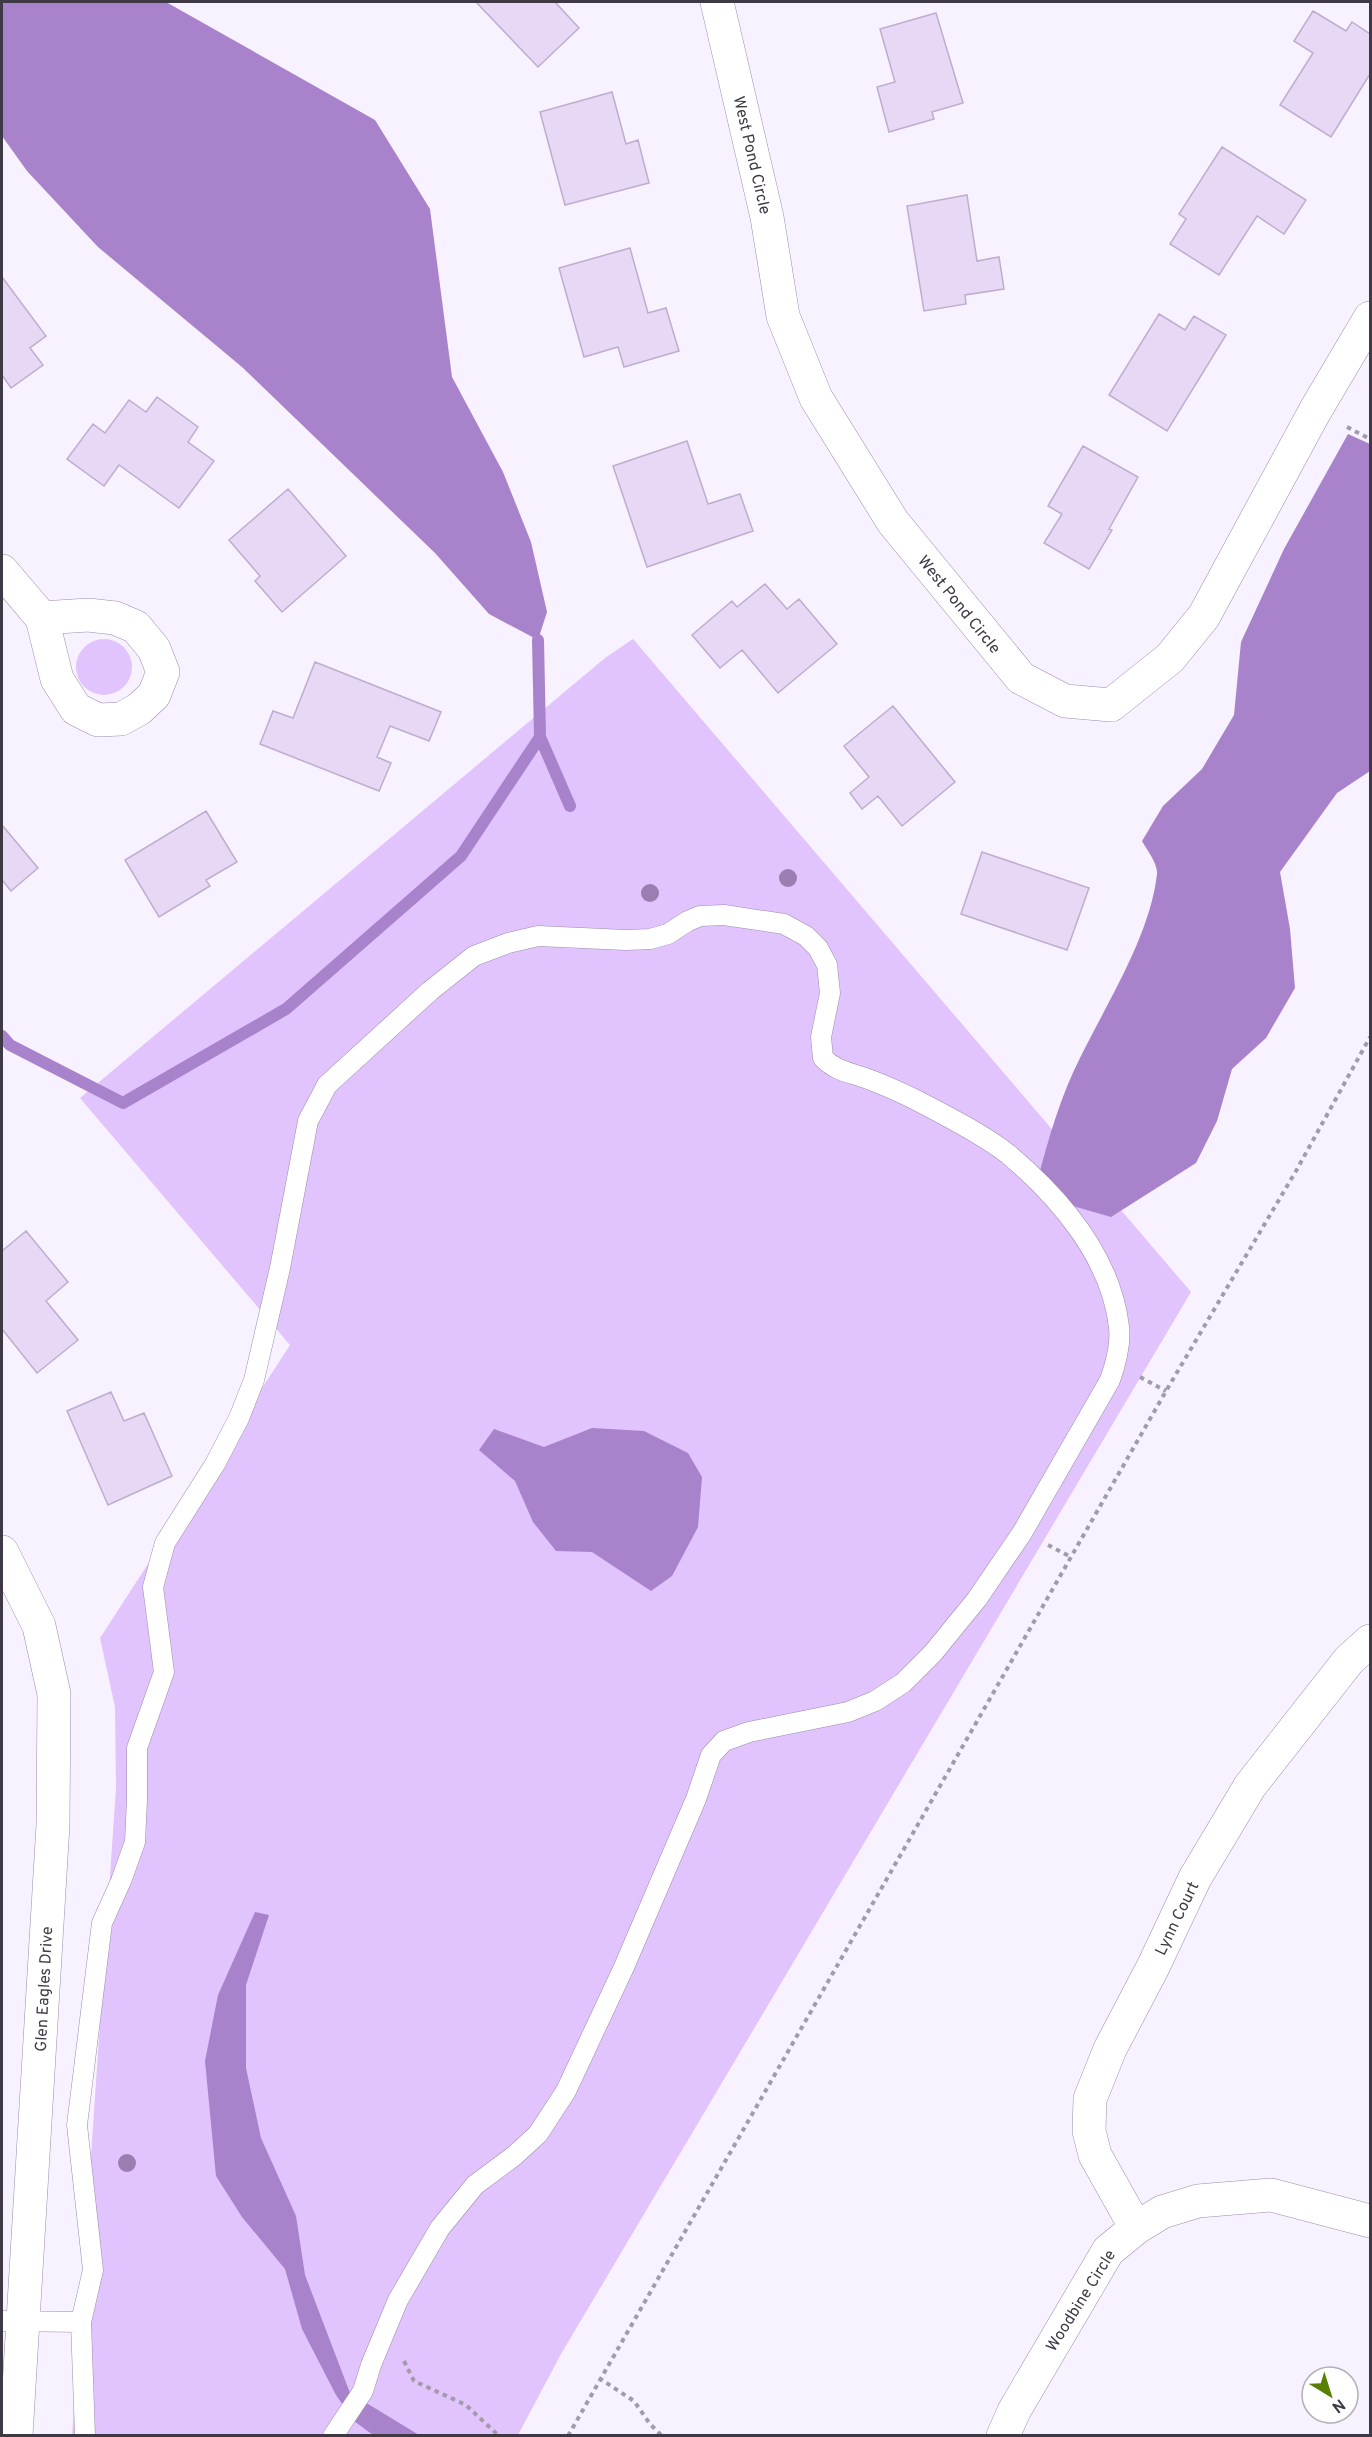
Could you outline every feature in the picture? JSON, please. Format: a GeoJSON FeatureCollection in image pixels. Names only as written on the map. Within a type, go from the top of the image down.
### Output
{"type":"FeatureCollection","features":[{"type":"Feature","properties":{"kind":"street","name":"West Pond Circle"},"geometry":{"type":"LineString","coordinates":[[717,2],[767,217],[783,316],[816,398],[893,522],[978,626],[1021,678],[1065,701],[1111,705],[1170,658],[1204,616],[1315,411],[1371,318]]}},
{"type":"Feature","properties":{"kind":"street"},"geometry":{"type":"LineString","coordinates":[[2,571],[42,618]]}},
{"type":"Feature","properties":{"kind":"street","name":"Glen Eagles Drive"},"geometry":{"type":"LineString","coordinates":[[2,1552],[39,1626],[54,1694],[53,1825],[12,2320],[16,2436]]}},
{"type":"Feature","properties":{"kind":"street","name":"Lynn Court"},"geometry":{"type":"LineString","coordinates":[[1137,2228],[1095,2155],[1089,2131],[1090,2099],[1106,2059],[1195,1878],[1250,1786],[1349,1660],[1371,1641]]}},
{"type":"Feature","properties":{"kind":"street","name":"Woodbine Circle"},"geometry":{"type":"LineString","coordinates":[[1003,2436],[1014,2411],[1108,2251],[1162,2212],[1198,2201],[1271,2195],[1371,2221]]}},
{"type":"Feature","properties":{"kind":"lane"},"geometry":{"type":"LineString","coordinates":[[85,2436],[81,2322],[93,2270],[77,2125],[102,1923],[135,1842],[137,1748],[164,1672],[153,1587],[165,1544],[215,1464],[240,1418],[254,1380],[280,1268],[308,1121],[327,1085],[430,991],[474,956],[508,943],[538,936],[650,939],[668,934],[700,916],[724,915],[784,924],[806,936],[819,948],[827,965],[830,993],[821,1037],[823,1058],[833,1068],[868,1079],[917,1100],[981,1136],[1007,1154],[1047,1191],[1077,1226],[1097,1259],[1110,1293],[1119,1327],[1115,1364],[1110,1380],[1030,1521],[977,1599],[933,1653],[903,1683],[875,1701],[848,1712],[749,1732],[724,1741],[711,1755],[696,1799],[624,1967],[566,2091],[538,2134],[475,2186],[440,2228],[404,2289],[371,2366],[363,2391],[333,2436]]}},
{"type":"Feature","properties":{"kind":"lane"},"geometry":{"type":"LineString","coordinates":[[12,2320],[81,2322]]}},
{"type":"Feature","properties":{"kind":"path"},"geometry":{"type":"LineString","coordinates":[[568,2436],[599,2378],[1166,1390],[1296,1171],[1371,1037]]}},
{"type":"Feature","properties":{"kind":"path"},"geometry":{"type":"LineString","coordinates":[[403,2359],[414,2381],[466,2405],[499,2436]]}},
{"type":"Feature","properties":{"kind":"path"},"geometry":{"type":"LineString","coordinates":[[599,2378],[634,2401],[650,2424],[662,2436]]}},
{"type":"Feature","properties":{"kind":"shaded area"},"geometry":{"type":"Polygon","coordinates":[[[2,2],[166,2],[375,120],[430,209],[452,377],[503,472],[531,542],[547,612],[538,640],[489,614],[435,553],[242,367],[98,247],[27,171],[2,136],[2,2]]]}},
{"type":"Feature","properties":{"kind":"shaded area"},"geometry":{"type":"Polygon","coordinates":[[[1348,434],[1370,444],[1370,771],[1337,793],[1280,872],[1290,929],[1295,988],[1266,1038],[1232,1069],[1217,1121],[1196,1163],[1111,1217],[1073,1206],[1038,1179],[1067,1087],[1126,969],[1146,921],[1157,870],[1142,841],[1163,806],[1202,769],[1234,715],[1241,642],[1284,549],[1348,434]]]}},
{"type":"Feature","properties":{"kind":"shaded area"},"geometry":{"type":"Polygon","coordinates":[[[98,639],[110,639],[124,647],[132,661],[130,678],[124,687],[110,695],[98,695],[81,683],[76,673],[76,661],[88,644],[98,639]]]}},
{"type":"Feature","properties":{"kind":"shaded area"},"geometry":{"type":"Polygon","coordinates":[[[633,639],[1191,1292],[561,2354],[518,2435],[72,2436],[116,1788],[115,1707],[100,1638],[290,1345],[80,1098],[605,658],[633,639]]]}},
{"type":"Feature","properties":{"kind":"shaded area"},"geometry":{"type":"Polygon","coordinates":[[[592,1428],[644,1431],[688,1453],[702,1477],[698,1527],[672,1576],[651,1591],[592,1552],[556,1551],[533,1522],[515,1481],[479,1450],[494,1429],[544,1447],[592,1428]]]}},
{"type":"Feature","properties":{"kind":"shaded area"},"geometry":{"type":"Polygon","coordinates":[[[255,1912],[269,1915],[246,1985],[246,2068],[261,2138],[296,2216],[305,2275],[350,2393],[419,2435],[373,2435],[354,2421],[336,2395],[302,2329],[285,2269],[242,2217],[216,2176],[205,2061],[218,1995],[255,1912]]]}},
{"type":"Feature","properties":{"kind":"building"},"geometry":{"type":"Polygon","coordinates":[[[476,2],[555,2],[579,28],[538,67],[476,2]]]}},
{"type":"Feature","properties":{"kind":"building"},"geometry":{"type":"Polygon","coordinates":[[[1313,11],[1346,31],[1352,22],[1370,34],[1370,74],[1331,137],[1280,105],[1313,53],[1294,41],[1313,11]]]}},
{"type":"Feature","properties":{"kind":"building"},"geometry":{"type":"Polygon","coordinates":[[[936,13],[963,103],[932,112],[934,119],[889,132],[877,87],[895,82],[880,29],[936,13]]]}},
{"type":"Feature","properties":{"kind":"building"},"geometry":{"type":"Polygon","coordinates":[[[612,92],[626,144],[638,140],[649,183],[565,205],[540,112],[612,92]]]}},
{"type":"Feature","properties":{"kind":"building"},"geometry":{"type":"Polygon","coordinates":[[[1222,147],[1306,200],[1284,234],[1257,216],[1219,275],[1170,244],[1186,219],[1179,214],[1222,147]]]}},
{"type":"Feature","properties":{"kind":"building"},"geometry":{"type":"Polygon","coordinates":[[[967,195],[977,261],[999,257],[1004,289],[965,295],[966,304],[924,311],[907,206],[967,195]]]}},
{"type":"Feature","properties":{"kind":"building"},"geometry":{"type":"Polygon","coordinates":[[[630,248],[648,313],[666,308],[679,351],[624,367],[618,347],[584,357],[559,268],[630,248]]]}},
{"type":"Feature","properties":{"kind":"building"},"geometry":{"type":"Polygon","coordinates":[[[2,277],[46,336],[30,348],[43,365],[11,388],[2,375],[2,277]]]}},
{"type":"Feature","properties":{"kind":"building"},"geometry":{"type":"Polygon","coordinates":[[[1159,314],[1185,330],[1194,316],[1226,335],[1167,431],[1109,395],[1159,314]]]}},
{"type":"Feature","properties":{"kind":"building"},"geometry":{"type":"Polygon","coordinates":[[[157,397],[198,427],[188,442],[214,461],[179,508],[119,465],[104,486],[67,459],[93,424],[105,433],[129,400],[146,412],[157,397]]]}},
{"type":"Feature","properties":{"kind":"building"},"geometry":{"type":"Polygon","coordinates":[[[687,441],[708,504],[740,494],[753,531],[647,567],[613,466],[687,441]]]}},
{"type":"Feature","properties":{"kind":"building"},"geometry":{"type":"Polygon","coordinates":[[[1083,446],[1138,477],[1109,529],[1112,530],[1089,569],[1044,543],[1062,514],[1048,506],[1083,446]]]}},
{"type":"Feature","properties":{"kind":"building"},"geometry":{"type":"Polygon","coordinates":[[[288,489],[346,556],[282,612],[255,581],[260,576],[229,540],[288,489]]]}},
{"type":"Feature","properties":{"kind":"building"},"geometry":{"type":"Polygon","coordinates":[[[765,584],[787,609],[799,599],[837,644],[778,693],[742,650],[720,668],[692,635],[732,601],[737,607],[765,584]]]}},
{"type":"Feature","properties":{"kind":"building"},"geometry":{"type":"Polygon","coordinates":[[[315,662],[441,712],[429,741],[390,726],[377,757],[391,763],[379,791],[260,744],[273,711],[293,718],[315,662]]]}},
{"type":"Feature","properties":{"kind":"building"},"geometry":{"type":"Polygon","coordinates":[[[893,706],[955,782],[902,826],[878,796],[862,809],[850,793],[869,777],[844,746],[893,706]]]}},
{"type":"Feature","properties":{"kind":"building"},"geometry":{"type":"Polygon","coordinates":[[[206,811],[237,862],[206,880],[210,886],[159,917],[125,860],[206,811]]]}},
{"type":"Feature","properties":{"kind":"building"},"geometry":{"type":"Polygon","coordinates":[[[2,825],[38,868],[11,891],[2,880],[2,825]]]}},
{"type":"Feature","properties":{"kind":"building"},"geometry":{"type":"Polygon","coordinates":[[[982,852],[1089,888],[1067,950],[961,914],[982,852]]]}},
{"type":"Feature","properties":{"kind":"building"},"geometry":{"type":"Polygon","coordinates":[[[26,1231],[68,1282],[46,1301],[78,1340],[37,1373],[2,1329],[2,1251],[26,1231]]]}},
{"type":"Feature","properties":{"kind":"building"},"geometry":{"type":"Polygon","coordinates":[[[111,1392],[124,1421],[144,1413],[172,1476],[108,1505],[67,1411],[111,1392]]]}},
{"type":"Feature","properties":{"kind":"waterway"},"geometry":{"type":"LineString","coordinates":[[2,1036],[10,1045],[123,1103],[286,1009],[461,856],[540,737],[538,640]]}},
{"type":"Feature","properties":{"kind":"waterway"},"geometry":{"type":"LineString","coordinates":[[540,737],[570,806]]}}]}
